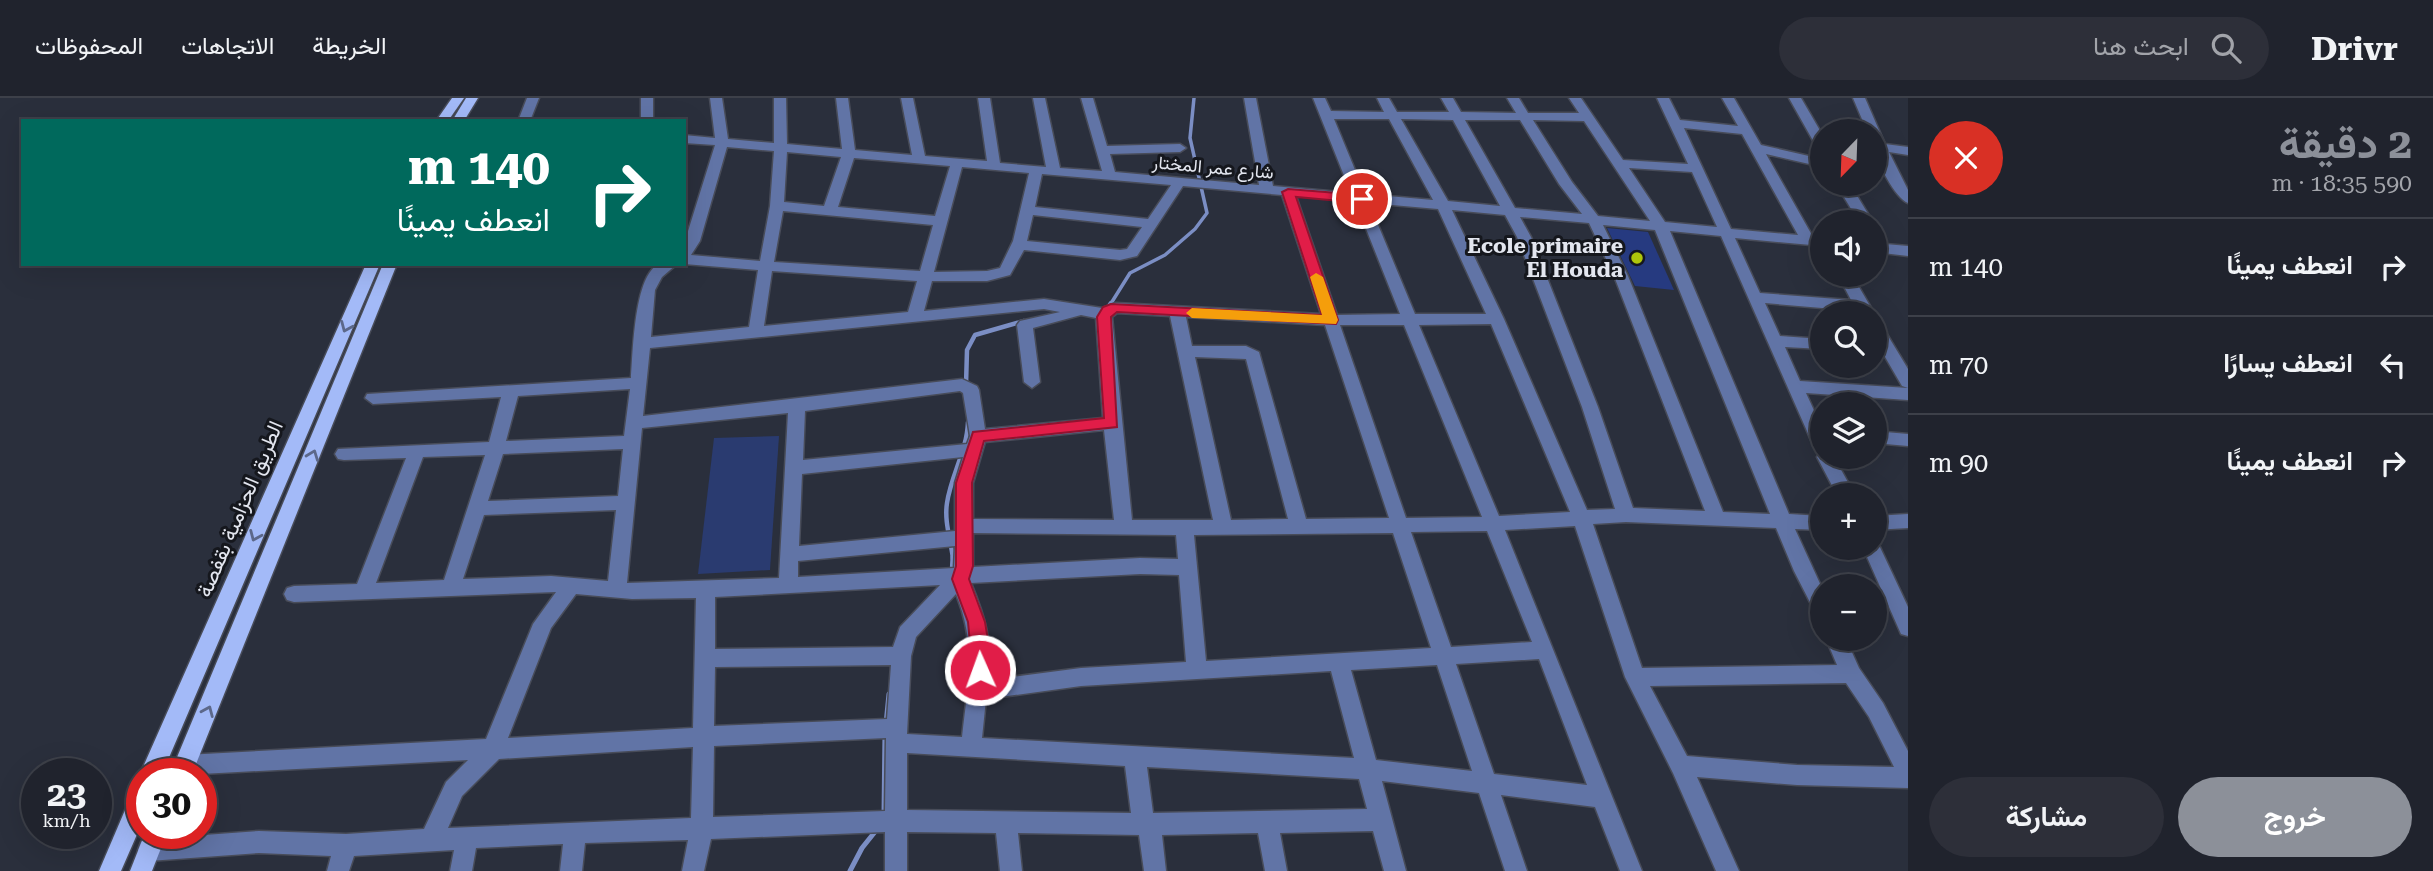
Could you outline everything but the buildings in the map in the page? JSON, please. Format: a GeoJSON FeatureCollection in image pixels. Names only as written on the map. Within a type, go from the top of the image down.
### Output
{"type":"FeatureCollection","features":[{"type":"Feature","properties":{"kind":"main road"},"geometry":{"type":"LineString","coordinates":[[443,119],[458,98]]}},
{"type":"Feature","properties":{"kind":"main road"},"geometry":{"type":"LineString","coordinates":[[458,119],[472,98]]}},
{"type":"Feature","properties":{"kind":"main road","name":"الطريق الحزامية بقفصة"},"geometry":{"type":"LineString","coordinates":[[158,758],[372,266]]}},
{"type":"Feature","properties":{"kind":"main road"},"geometry":{"type":"LineString","coordinates":[[188,758],[389,266]]}},
{"type":"Feature","properties":{"kind":"main road"},"geometry":{"type":"LineString","coordinates":[[110,871],[126,834]]}},
{"type":"Feature","properties":{"kind":"main road"},"geometry":{"type":"LineString","coordinates":[[141,871],[150,849]]}},
{"type":"Feature","properties":{"kind":"street"},"geometry":{"type":"LineString","coordinates":[[525,119],[533,98]]}},
{"type":"Feature","properties":{"kind":"street"},"geometry":{"type":"LineString","coordinates":[[647,98],[647,119]]}},
{"type":"Feature","properties":{"kind":"street"},"geometry":{"type":"LineString","coordinates":[[686,253],[693,241],[722,142],[716,98]]}},
{"type":"Feature","properties":{"kind":"street"},"geometry":{"type":"LineString","coordinates":[[756,333],[759,289],[777,206],[782,148],[780,98]]}},
{"type":"Feature","properties":{"kind":"street"},"geometry":{"type":"LineString","coordinates":[[830,210],[849,153],[842,98]]}},
{"type":"Feature","properties":{"kind":"street"},"geometry":{"type":"LineString","coordinates":[[907,98],[919,160]]}},
{"type":"Feature","properties":{"kind":"street"},"geometry":{"type":"LineString","coordinates":[[984,98],[994,167]]}},
{"type":"Feature","properties":{"kind":"street"},"geometry":{"type":"LineString","coordinates":[[1039,98],[1054,172]]}},
{"type":"Feature","properties":{"kind":"street"},"geometry":{"type":"LineString","coordinates":[[1087,98],[1110,177]]}},
{"type":"Feature","properties":{"kind":"street"},"geometry":{"type":"LineString","coordinates":[[1250,98],[1268,191]]}},
{"type":"Feature","properties":{"kind":"street"},"geometry":{"type":"LineString","coordinates":[[1318,98],[1362,199],[1494,524],[1631,871]]}},
{"type":"Feature","properties":{"kind":"street"},"geometry":{"type":"LineString","coordinates":[[1383,98],[1443,205],[1496,319],[1581,517],[1636,677],[1681,766],[1728,871]]}},
{"type":"Feature","properties":{"kind":"street"},"geometry":{"type":"LineString","coordinates":[[1447,98],[1513,213],[1590,407],[1626,515]]}},
{"type":"Feature","properties":{"kind":"street"},"geometry":{"type":"LineString","coordinates":[[1513,98],[1566,184],[1594,220],[1622,276],[1717,519]]}},
{"type":"Feature","properties":{"kind":"street"},"geometry":{"type":"LineString","coordinates":[[1575,98],[1661,227],[1810,584]]}},
{"type":"Feature","properties":{"kind":"street"},"geometry":{"type":"LineString","coordinates":[[1662,98],[1698,168],[1724,232],[1810,418]]}},
{"type":"Feature","properties":{"kind":"street"},"geometry":{"type":"LineString","coordinates":[[1728,98],[1754,147],[1810,233]]}},
{"type":"Feature","properties":{"kind":"street"},"geometry":{"type":"LineString","coordinates":[[1794,98],[1810,124]]}},
{"type":"Feature","properties":{"kind":"street"},"geometry":{"type":"LineString","coordinates":[[1859,98],[1867,119]]}},
{"type":"Feature","properties":{"kind":"street"},"geometry":{"type":"LineString","coordinates":[[1326,115],[1588,117]]}},
{"type":"Feature","properties":{"kind":"street"},"geometry":{"type":"LineString","coordinates":[[1675,123],[1746,131]]}},
{"type":"Feature","properties":{"kind":"street","name":"شارع عمر المختار"},"geometry":{"type":"LineString","coordinates":[[686,139],[1443,205],[1810,241]]}},
{"type":"Feature","properties":{"kind":"street"},"geometry":{"type":"LineString","coordinates":[[1887,143],[1908,151]]}},
{"type":"Feature","properties":{"kind":"street"},"geometry":{"type":"LineString","coordinates":[[1754,147],[1810,160]]}},
{"type":"Feature","properties":{"kind":"street"},"geometry":{"type":"LineString","coordinates":[[1103,150],[1180,148]]}},
{"type":"Feature","properties":{"kind":"street"},"geometry":{"type":"LineString","coordinates":[[914,318],[957,163]]}},
{"type":"Feature","properties":{"kind":"street"},"geometry":{"type":"LineString","coordinates":[[1620,164],[1698,168]]}},
{"type":"Feature","properties":{"kind":"street"},"geometry":{"type":"LineString","coordinates":[[1887,164],[1899,188],[1908,199]]}},
{"type":"Feature","properties":{"kind":"street"},"geometry":{"type":"LineString","coordinates":[[686,257],[924,277],[971,278],[1003,274],[1010,267],[1020,245],[1036,170]]}},
{"type":"Feature","properties":{"kind":"street"},"geometry":{"type":"LineString","coordinates":[[1020,245],[1127,255],[1135,252],[1179,183]]}},
{"type":"Feature","properties":{"kind":"street"},"geometry":{"type":"LineString","coordinates":[[1288,192],[1516,871]]}},
{"type":"Feature","properties":{"kind":"street"},"geometry":{"type":"LineString","coordinates":[[777,206],[941,220]]}},
{"type":"Feature","properties":{"kind":"street"},"geometry":{"type":"LineString","coordinates":[[1026,210],[1151,224]]}},
{"type":"Feature","properties":{"kind":"street"},"geometry":{"type":"LineString","coordinates":[[1887,246],[1907,252]]}},
{"type":"Feature","properties":{"kind":"street"},"geometry":{"type":"LineString","coordinates":[[617,588],[650,282],[668,266]]}},
{"type":"Feature","properties":{"kind":"street"},"geometry":{"type":"LineString","coordinates":[[1754,298],[1810,304]]}},
{"type":"Feature","properties":{"kind":"street"},"geometry":{"type":"LineString","coordinates":[[643,344],[1044,304],[1105,314],[1116,308],[1331,320],[1496,319]]}},
{"type":"Feature","properties":{"kind":"street"},"geometry":{"type":"LineString","coordinates":[[1032,382],[1025,325],[1086,311]]}},
{"type":"Feature","properties":{"kind":"street"},"geometry":{"type":"LineString","coordinates":[[1177,312],[1223,527]]}},
{"type":"Feature","properties":{"kind":"street"},"geometry":{"type":"LineString","coordinates":[[1105,314],[1112,423],[1124,525]]}},
{"type":"Feature","properties":{"kind":"street"},"geometry":{"type":"LineString","coordinates":[[1773,341],[1810,343]]}},
{"type":"Feature","properties":{"kind":"street"},"geometry":{"type":"LineString","coordinates":[[1184,352],[1246,351],[1253,356],[1299,526]]}},
{"type":"Feature","properties":{"kind":"street"},"geometry":{"type":"LineString","coordinates":[[1887,355],[1908,382]]}},
{"type":"Feature","properties":{"kind":"street"},"geometry":{"type":"LineString","coordinates":[[373,398],[639,383]]}},
{"type":"Feature","properties":{"kind":"street"},"geometry":{"type":"LineString","coordinates":[[635,423],[962,385],[971,390],[975,443],[964,483],[964,566],[961,578],[977,622],[981,652],[971,747]]}},
{"type":"Feature","properties":{"kind":"street"},"geometry":{"type":"LineString","coordinates":[[1794,386],[1908,394]]}},
{"type":"Feature","properties":{"kind":"street"},"geometry":{"type":"LineString","coordinates":[[452,586],[496,448],[511,390]]}},
{"type":"Feature","properties":{"kind":"street"},"geometry":{"type":"LineString","coordinates":[[788,584],[797,406]]}},
{"type":"Feature","properties":{"kind":"street"},"geometry":{"type":"LineString","coordinates":[[794,468],[1112,423]]}},
{"type":"Feature","properties":{"kind":"street"},"geometry":{"type":"LineString","coordinates":[[1887,439],[1908,440]]}},
{"type":"Feature","properties":{"kind":"street"},"geometry":{"type":"LineString","coordinates":[[344,454],[632,442]]}},
{"type":"Feature","properties":{"kind":"street"},"geometry":{"type":"LineString","coordinates":[[364,590],[417,451]]}},
{"type":"Feature","properties":{"kind":"street"},"geometry":{"type":"LineString","coordinates":[[477,508],[625,503]]}},
{"type":"Feature","properties":{"kind":"street"},"geometry":{"type":"LineString","coordinates":[[790,554],[964,532],[1124,525],[1184,528],[1399,523],[1494,524],[1626,515],[1810,523]]}},
{"type":"Feature","properties":{"kind":"street"},"geometry":{"type":"LineString","coordinates":[[1887,522],[1908,521]]}},
{"type":"Feature","properties":{"kind":"street"},"geometry":{"type":"LineString","coordinates":[[1184,528],[1197,670]]}},
{"type":"Feature","properties":{"kind":"street"},"geometry":{"type":"LineString","coordinates":[[1877,560],[1908,628]]}},
{"type":"Feature","properties":{"kind":"street"},"geometry":{"type":"LineString","coordinates":[[294,594],[452,586],[572,586],[632,591],[706,590],[1140,566],[1187,567]]}},
{"type":"Feature","properties":{"kind":"street"},"geometry":{"type":"LineString","coordinates":[[896,871],[897,736],[901,656],[907,633],[934,601],[961,578]]}},
{"type":"Feature","properties":{"kind":"street"},"geometry":{"type":"LineString","coordinates":[[431,840],[454,789],[492,751],[544,624],[572,586]]}},
{"type":"Feature","properties":{"kind":"street"},"geometry":{"type":"LineString","coordinates":[[693,871],[702,827],[707,658],[706,590]]}},
{"type":"Feature","properties":{"kind":"street"},"geometry":{"type":"LineString","coordinates":[[978,691],[1081,677],[1545,650]]}},
{"type":"Feature","properties":{"kind":"street"},"geometry":{"type":"LineString","coordinates":[[1841,651],[1851,674],[1876,710],[1908,773]]}},
{"type":"Feature","properties":{"kind":"street"},"geometry":{"type":"LineString","coordinates":[[707,658],[901,656]]}},
{"type":"Feature","properties":{"kind":"street"},"geometry":{"type":"LineString","coordinates":[[1339,663],[1395,871]]}},
{"type":"Feature","properties":{"kind":"street"},"geometry":{"type":"LineString","coordinates":[[1636,677],[1851,674]]}},
{"type":"Feature","properties":{"kind":"street"},"geometry":{"type":"LineString","coordinates":[[217,767],[704,735],[897,736],[971,747],[1366,769],[1603,797]]}},
{"type":"Feature","properties":{"kind":"street"},"geometry":{"type":"LineString","coordinates":[[1135,758],[1155,871]]}},
{"type":"Feature","properties":{"kind":"street"},"geometry":{"type":"LineString","coordinates":[[1681,766],[1797,775],[1908,778]]}},
{"type":"Feature","properties":{"kind":"street"},"geometry":{"type":"LineString","coordinates":[[217,842],[346,845],[702,827],[898,821],[1146,824],[1380,820]]}},
{"type":"Feature","properties":{"kind":"street"},"geometry":{"type":"LineString","coordinates":[[1006,822],[1011,871]]}},
{"type":"Feature","properties":{"kind":"street"},"geometry":{"type":"LineString","coordinates":[[1268,823],[1276,871]]}},
{"type":"Feature","properties":{"kind":"street"},"geometry":{"type":"LineString","coordinates":[[570,871],[575,834]]}},
{"type":"Feature","properties":{"kind":"street"},"geometry":{"type":"LineString","coordinates":[[461,871],[467,838]]}},
{"type":"Feature","properties":{"kind":"street"},"geometry":{"type":"LineString","coordinates":[[338,871],[346,845]]}},
{"type":"Feature","properties":{"kind":"shaded area"},"geometry":{"type":"Polygon","coordinates":[[[779,436],[770,570],[698,574],[714,438],[779,436]]]}},
{"type":"Feature","properties":{"kind":"waterway"},"geometry":{"type":"LineString","coordinates":[[1110,305],[1130,273],[1165,255],[1195,229],[1207,213],[1190,138],[1194,98]]}},
{"type":"Feature","properties":{"kind":"waterway"},"geometry":{"type":"LineString","coordinates":[[966,385],[967,350],[975,335],[1024,321]]}},
{"type":"Feature","properties":{"kind":"waterway"},"geometry":{"type":"LineString","coordinates":[[953,558],[946,510],[965,443],[968,422]]}},
{"type":"Feature","properties":{"kind":"waterway"},"geometry":{"type":"LineString","coordinates":[[952,573],[953,558]]}},
{"type":"Feature","properties":{"kind":"waterway"},"geometry":{"type":"LineString","coordinates":[[886,724],[889,694]]}},
{"type":"Feature","properties":{"kind":"waterway"},"geometry":{"type":"LineString","coordinates":[[884,814],[885,732]]}},
{"type":"Feature","properties":{"kind":"waterway"},"geometry":{"type":"LineString","coordinates":[[850,871],[862,848],[878,828]]}},
{"type":"Feature","properties":{"kind":"slow traffic"},"geometry":{"type":"LineString","coordinates":[[1192,313],[1331,320],[1316,277]]}},
{"type":"Feature","properties":{"kind":"place","name":"Ecole primaire El Houda"},"geometry":{"type":"Point","coordinates":[1637,258]}},
{"type":"Feature","properties":{"kind":"route"},"geometry":{"type":"LineString","coordinates":[[980,670],[981,652],[977,622],[960,579],[964,566],[964,483],[978,436],[1112,423],[1104,317],[1108,311],[1116,308],[1331,320],[1288,192],[1362,199]]}}]}
